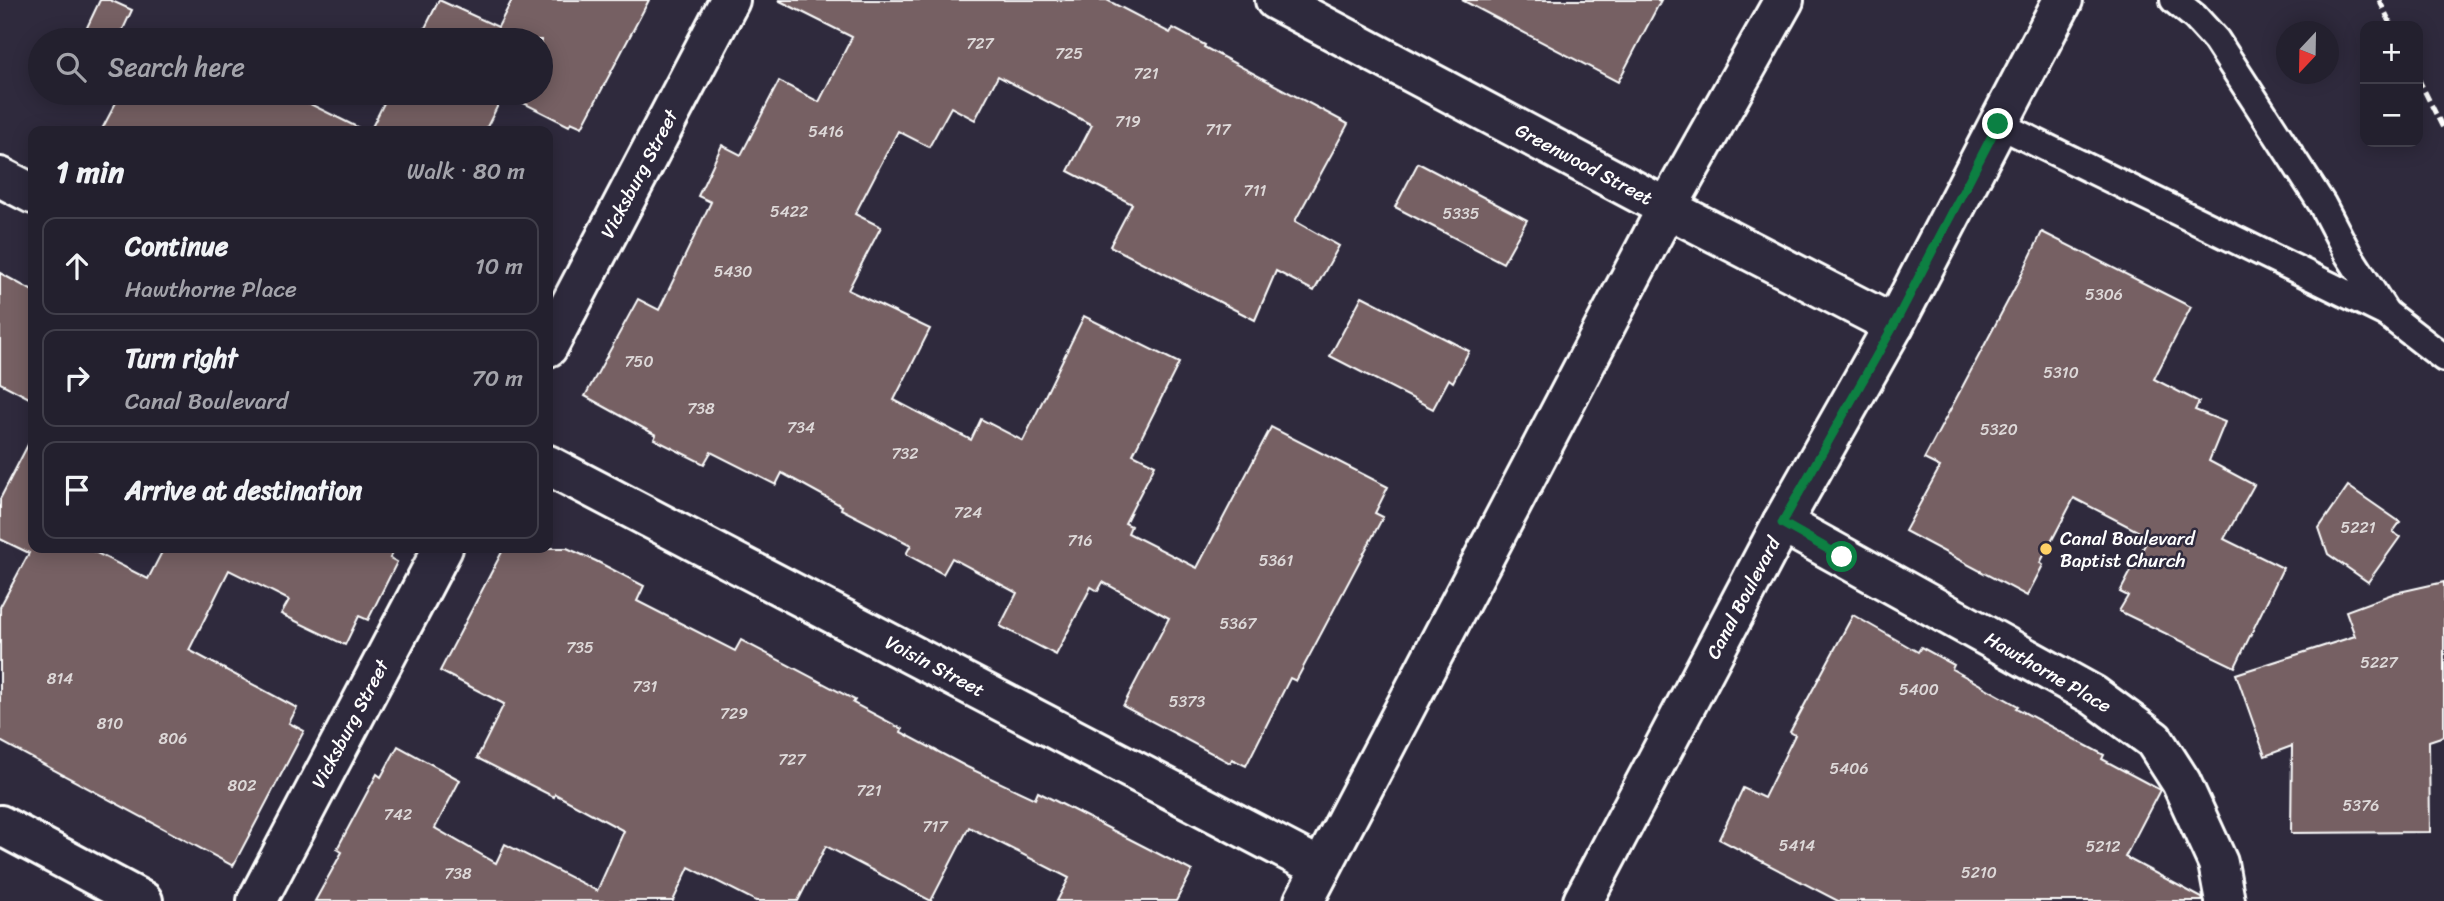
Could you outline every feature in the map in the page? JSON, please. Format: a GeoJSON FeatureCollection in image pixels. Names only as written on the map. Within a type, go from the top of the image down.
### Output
{"type":"FeatureCollection","features":[{"type":"Feature","properties":{"kind":"street","name":"Vicksburg Street"},"geometry":{"type":"LineString","coordinates":[[553,338],[730,0]]}},
{"type":"Feature","properties":{"kind":"street","name":"Greenwood Street"},"geometry":{"type":"LineString","coordinates":[[1275,0],[1894,325]]}},
{"type":"Feature","properties":{"kind":"street"},"geometry":{"type":"LineString","coordinates":[[1313,885],[1667,208],[1784,0]]}},
{"type":"Feature","properties":{"kind":"street","name":"Canal Boulevard"},"geometry":{"type":"LineString","coordinates":[[1583,901],[1782,523],[1894,325],[2063,0]]}},
{"type":"Feature","properties":{"kind":"street"},"geometry":{"type":"LineString","coordinates":[[0,177],[28,191]]}},
{"type":"Feature","properties":{"kind":"street","name":"Voisin Street"},"geometry":{"type":"LineString","coordinates":[[553,468],[1313,885]]}},
{"type":"Feature","properties":{"kind":"street","name":"Hawthorne Place"},"geometry":{"type":"LineString","coordinates":[[1782,523],[2093,695],[2154,740],[2181,782],[2218,863],[2225,901]]}},
{"type":"Feature","properties":{"kind":"street","name":"Vicksburg Street"},"geometry":{"type":"LineString","coordinates":[[257,901],[440,553]]}},
{"type":"Feature","properties":{"kind":"street"},"geometry":{"type":"LineString","coordinates":[[0,825],[143,901]]}},
{"type":"Feature","properties":{"kind":"lane"},"geometry":{"type":"LineString","coordinates":[[2174,0],[2195,17],[2216,40],[2322,204],[2348,254],[2386,313]]}},
{"type":"Feature","properties":{"kind":"lane"},"geometry":{"type":"LineString","coordinates":[[1998,124],[2386,313],[2444,358]]}},
{"type":"Feature","properties":{"kind":"building"},"geometry":{"type":"Polygon","coordinates":[[[100,0],[110,0],[132,10],[124,28],[87,28],[100,0]]]}},
{"type":"Feature","properties":{"kind":"building"},"geometry":{"type":"Polygon","coordinates":[[[439,0],[498,27],[512,0],[649,0],[582,127],[571,122],[569,126],[528,105],[553,105],[553,28],[425,28],[439,0]]]}},
{"type":"Feature","properties":{"kind":"building"},"geometry":{"type":"Polygon","coordinates":[[[778,0],[1107,0],[1170,33],[1173,28],[1348,124],[1295,221],[1339,246],[1314,291],[1276,271],[1255,320],[1110,246],[1132,204],[1068,171],[1092,125],[998,76],[975,120],[951,107],[929,147],[898,131],[855,214],[881,227],[848,290],[930,329],[894,400],[971,440],[981,419],[1023,441],[1084,316],[1179,363],[1133,454],[1155,465],[1125,523],[1131,526],[1128,533],[1197,568],[1271,427],[1388,487],[1375,513],[1383,517],[1296,681],[1290,678],[1246,766],[1232,759],[1230,763],[1123,706],[1169,618],[1103,582],[1098,591],[1091,587],[1056,655],[1000,626],[1017,593],[952,558],[943,574],[906,554],[911,545],[841,509],[842,506],[782,473],[776,485],[711,452],[704,464],[654,439],[656,435],[585,396],[638,299],[659,310],[711,202],[698,196],[722,145],[741,155],[779,81],[819,102],[852,37],[778,0]]]}},
{"type":"Feature","properties":{"kind":"building"},"geometry":{"type":"Polygon","coordinates":[[[1462,0],[1661,0],[1618,82],[1462,0]]]}},
{"type":"Feature","properties":{"kind":"building"},"geometry":{"type":"Polygon","coordinates":[[[115,105],[312,105],[355,126],[104,126],[115,105]]]}},
{"type":"Feature","properties":{"kind":"building"},"geometry":{"type":"Polygon","coordinates":[[[383,105],[498,105],[488,126],[372,126],[383,105]]]}},
{"type":"Feature","properties":{"kind":"building"},"geometry":{"type":"Polygon","coordinates":[[[1418,163],[1527,220],[1503,263],[1395,207],[1418,163]]]}},
{"type":"Feature","properties":{"kind":"building"},"geometry":{"type":"Polygon","coordinates":[[[2042,232],[2191,307],[2154,379],[2199,402],[2195,410],[2225,422],[2209,461],[2254,485],[2224,539],[2283,568],[2235,667],[2119,611],[2128,596],[2120,592],[2149,537],[2074,498],[2040,563],[2043,565],[2027,596],[1905,531],[1940,467],[1924,459],[2042,232]]]}},
{"type":"Feature","properties":{"kind":"building"},"geometry":{"type":"Polygon","coordinates":[[[0,273],[28,288],[28,397],[0,383],[0,273]]]}},
{"type":"Feature","properties":{"kind":"building"},"geometry":{"type":"Polygon","coordinates":[[[1362,296],[1469,351],[1453,382],[1449,379],[1433,409],[1330,356],[1362,296]]]}},
{"type":"Feature","properties":{"kind":"building"},"geometry":{"type":"Polygon","coordinates":[[[28,445],[28,553],[0,539],[0,499],[28,445]]]}},
{"type":"Feature","properties":{"kind":"building"},"geometry":{"type":"Polygon","coordinates":[[[2348,486],[2400,522],[2393,532],[2400,537],[2368,582],[2328,554],[2319,528],[2348,486]]]}},
{"type":"Feature","properties":{"kind":"building"},"geometry":{"type":"Polygon","coordinates":[[[553,548],[567,548],[644,586],[637,601],[735,651],[741,640],[855,700],[853,703],[902,729],[901,732],[967,767],[1035,799],[1038,792],[1192,871],[1176,901],[1057,901],[1069,878],[969,827],[931,901],[826,846],[798,901],[756,901],[689,867],[673,901],[315,901],[342,852],[337,849],[377,774],[381,777],[398,746],[460,780],[435,828],[496,863],[505,844],[597,891],[624,831],[555,794],[554,797],[477,758],[504,704],[440,671],[501,553],[553,553],[553,548]]]}},
{"type":"Feature","properties":{"kind":"building"},"geometry":{"type":"Polygon","coordinates":[[[29,553],[97,553],[148,579],[161,553],[392,553],[390,558],[397,562],[368,620],[359,616],[345,645],[281,614],[289,600],[229,570],[189,650],[297,708],[289,723],[304,731],[233,866],[0,741],[0,607],[29,553]]]}},
{"type":"Feature","properties":{"kind":"building"},"geometry":{"type":"Polygon","coordinates":[[[2444,582],[2444,736],[2429,741],[2430,832],[2291,833],[2292,746],[2265,756],[2236,674],[2355,636],[2346,611],[2395,593],[2444,582]]]}},
{"type":"Feature","properties":{"kind":"building"},"geometry":{"type":"Polygon","coordinates":[[[1853,615],[1918,652],[1921,647],[1954,665],[1952,669],[2018,706],[2016,708],[2104,755],[2102,759],[2160,790],[2125,857],[2202,898],[2203,901],[1838,901],[1719,839],[1743,788],[1764,798],[1795,735],[1790,732],[1853,615]]]}},
{"type":"Feature","properties":{"kind":"railway"},"geometry":{"type":"LineString","coordinates":[[2379,0],[2390,21]]}},
{"type":"Feature","properties":{"kind":"railway"},"geometry":{"type":"LineString","coordinates":[[2421,84],[2444,130]]}},
{"type":"Feature","properties":{"kind":"place","name":"Canal Boulevard Baptist Church"},"geometry":{"type":"Point","coordinates":[2046,549]}},
{"type":"Feature","properties":{"kind":"route"},"geometry":{"type":"LineString","coordinates":[[1842,557],[1782,523],[1894,325],[1998,124]]}}]}
